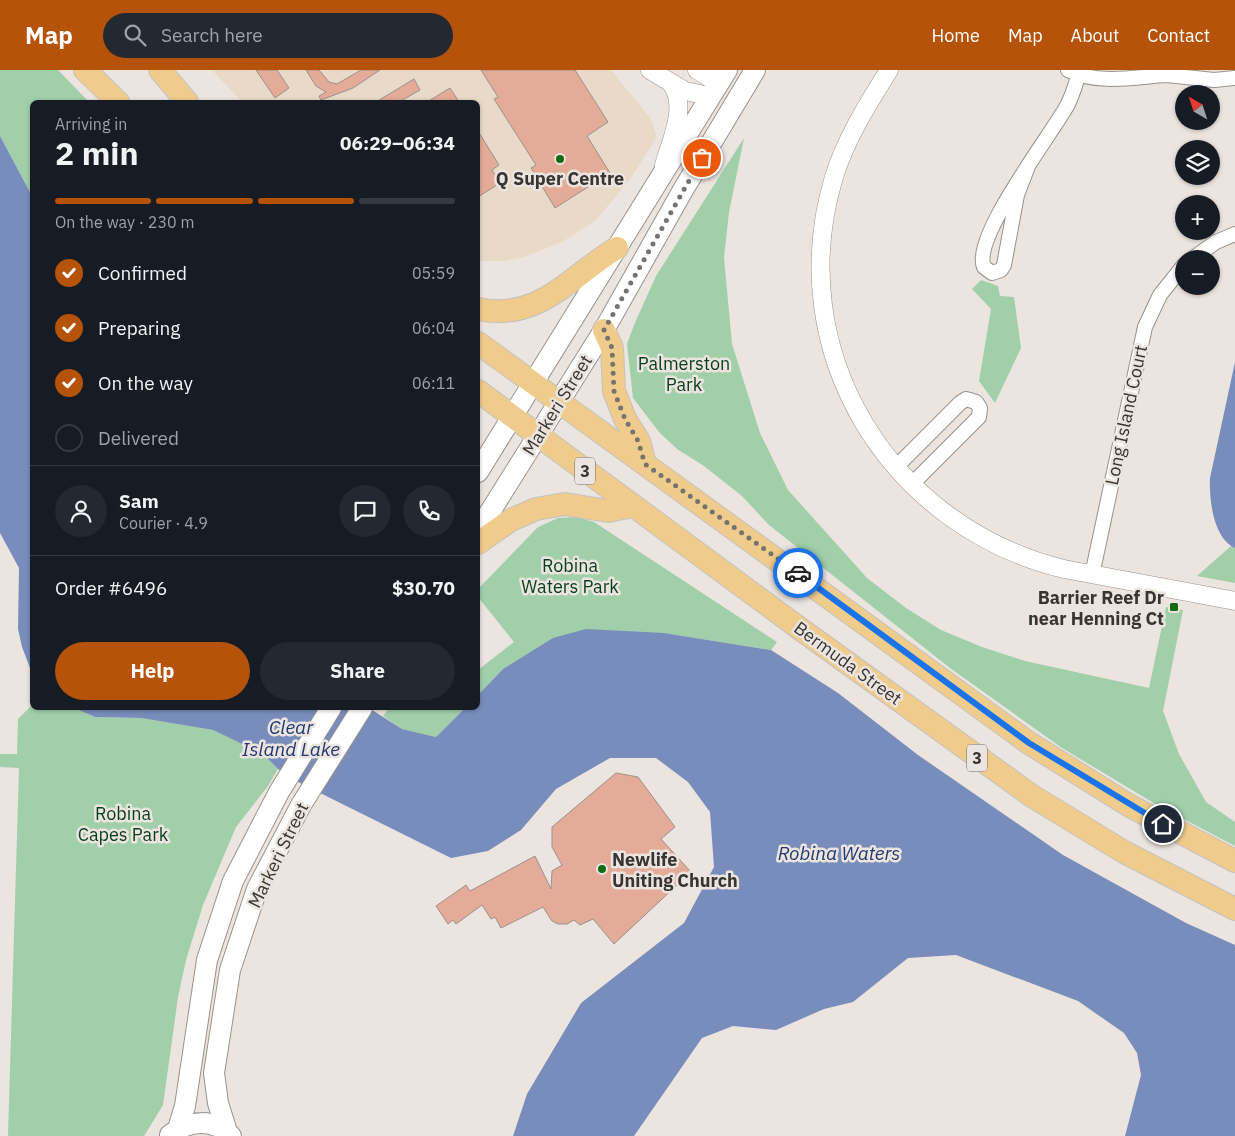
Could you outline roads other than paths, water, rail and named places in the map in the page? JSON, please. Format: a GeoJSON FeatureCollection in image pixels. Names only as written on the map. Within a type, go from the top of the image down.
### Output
{"type":"FeatureCollection","features":[{"type":"Feature","properties":{"kind":"main road"},"geometry":{"type":"LineString","coordinates":[[85,70],[116,100]]}},
{"type":"Feature","properties":{"kind":"main road"},"geometry":{"type":"LineString","coordinates":[[160,70],[185,100]]}},
{"type":"Feature","properties":{"kind":"main road","name":"Markeri Street"},"geometry":{"type":"LineString","coordinates":[[480,528],[604,330],[683,190],[755,70]]}},
{"type":"Feature","properties":{"kind":"main road"},"geometry":{"type":"LineString","coordinates":[[718,83],[740,96]]}},
{"type":"Feature","properties":{"kind":"main road","name":"Markeri Street"},"geometry":{"type":"LineString","coordinates":[[480,469],[718,83]]}},
{"type":"Feature","properties":{"kind":"main road"},"geometry":{"type":"LineString","coordinates":[[480,309],[509,310],[541,301],[563,289],[596,261],[617,248]]}},
{"type":"Feature","properties":{"kind":"main road"},"geometry":{"type":"LineString","coordinates":[[604,330],[612,348],[614,391],[625,419],[638,441],[645,464]]}},
{"type":"Feature","properties":{"kind":"main road","name":"3"},"geometry":{"type":"LineString","coordinates":[[480,344],[1029,743],[1130,806],[1235,862]]}},
{"type":"Feature","properties":{"kind":"main road","name":"Bermuda Street"},"geometry":{"type":"LineString","coordinates":[[480,393],[1032,796],[1124,852],[1235,909]]}},
{"type":"Feature","properties":{"kind":"main road"},"geometry":{"type":"LineString","coordinates":[[480,542],[511,520],[536,509],[565,504],[608,511],[633,506]]}},
{"type":"Feature","properties":{"kind":"main road","name":"Markeri Street"},"geometry":{"type":"LineString","coordinates":[[174,1132],[185,1106],[206,960],[233,881],[279,792],[331,710]]}},
{"type":"Feature","properties":{"kind":"main road","name":"Markeri Street"},"geometry":{"type":"LineString","coordinates":[[229,1134],[218,1104],[214,1073],[230,970],[257,889],[302,805],[361,710]]}},
{"type":"Feature","properties":{"kind":"main road"},"geometry":{"type":"LineString","coordinates":[[174,1132],[190,1123],[203,1122],[216,1125],[229,1134]]}},
{"type":"Feature","properties":{"kind":"street"},"geometry":{"type":"LineString","coordinates":[[697,70],[718,83]]}},
{"type":"Feature","properties":{"kind":"street"},"geometry":{"type":"LineString","coordinates":[[889,70],[855,127],[834,178],[824,226],[822,275],[827,328],[832,352],[859,414],[895,468],[911,485],[950,519],[997,546],[1041,564],[1235,601]]}},
{"type":"Feature","properties":{"kind":"street"},"geometry":{"type":"LineString","coordinates":[[1028,169],[1017,195],[1004,265],[1001,270],[992,273],[982,263],[990,231],[1001,208],[1028,169],[1068,104],[1073,73],[1100,79],[1173,72],[1214,80],[1235,78]]}},
{"type":"Feature","properties":{"kind":"street"},"geometry":{"type":"LineString","coordinates":[[657,74],[688,92],[718,83]]}},
{"type":"Feature","properties":{"kind":"street"},"geometry":{"type":"LineString","coordinates":[[657,74],[677,93],[678,112],[660,177]]}},
{"type":"Feature","properties":{"kind":"street"},"geometry":{"type":"LineString","coordinates":[[1205,250],[1216,242],[1235,234]]}},
{"type":"Feature","properties":{"kind":"street","name":"Long Island Court"},"geometry":{"type":"LineString","coordinates":[[1092,575],[1145,327],[1160,295],[1175,277]]}},
{"type":"Feature","properties":{"kind":"street"},"geometry":{"type":"LineString","coordinates":[[895,468],[960,403],[966,399],[976,402],[980,408],[979,417],[911,485]]}},
{"type":"Feature","properties":{"kind":"water"},"geometry":{"type":"Polygon","coordinates":[[[0,136],[30,192],[30,668],[18,629],[19,568],[0,533],[0,136]]]}},
{"type":"Feature","properties":{"kind":"water"},"geometry":{"type":"Polygon","coordinates":[[[1235,362],[1235,548],[1222,536],[1217,527],[1212,507],[1210,478],[1235,362]]]}},
{"type":"Feature","properties":{"kind":"water","name":"Robina Waters"},"geometry":{"type":"Polygon","coordinates":[[[586,629],[664,633],[771,650],[838,693],[918,755],[1063,855],[1186,923],[1235,945],[1235,1136],[1125,1136],[1141,1075],[1137,1053],[1124,1033],[1078,1001],[956,955],[908,958],[853,1002],[824,1009],[776,1030],[733,1026],[702,1038],[634,1136],[513,1136],[527,1094],[581,1003],[684,923],[714,867],[710,812],[688,782],[656,758],[610,758],[556,789],[521,830],[488,851],[451,858],[300,783],[278,769],[263,754],[213,730],[141,718],[95,717],[79,710],[372,710],[402,729],[436,737],[463,710],[480,710],[480,693],[503,669],[553,638],[586,629]]]}},
{"type":"Feature","properties":{"kind":"place","name":"Q Super Centre"},"geometry":{"type":"Point","coordinates":[560,159]}},
{"type":"Feature","properties":{"kind":"place","name":"Barrier Reef Dr near Henning Ct"},"geometry":{"type":"Point","coordinates":[1174,607]}},
{"type":"Feature","properties":{"kind":"place","name":"Newlife Uniting Church"},"geometry":{"type":"Point","coordinates":[602,869]}},
{"type":"Feature","properties":{"kind":"park label","name":"Palmerston Park"},"geometry":{"type":"Point","coordinates":[684,373]}},
{"type":"Feature","properties":{"kind":"park label","name":"Robina Waters Park"},"geometry":{"type":"Point","coordinates":[570,575]}},
{"type":"Feature","properties":{"kind":"park label","name":"Robina Capes Park"},"geometry":{"type":"Point","coordinates":[123,823]}},
{"type":"Feature","properties":{"kind":"water label","name":"Clear Island Lake"},"geometry":{"type":"Point","coordinates":[291,738]}}]}
